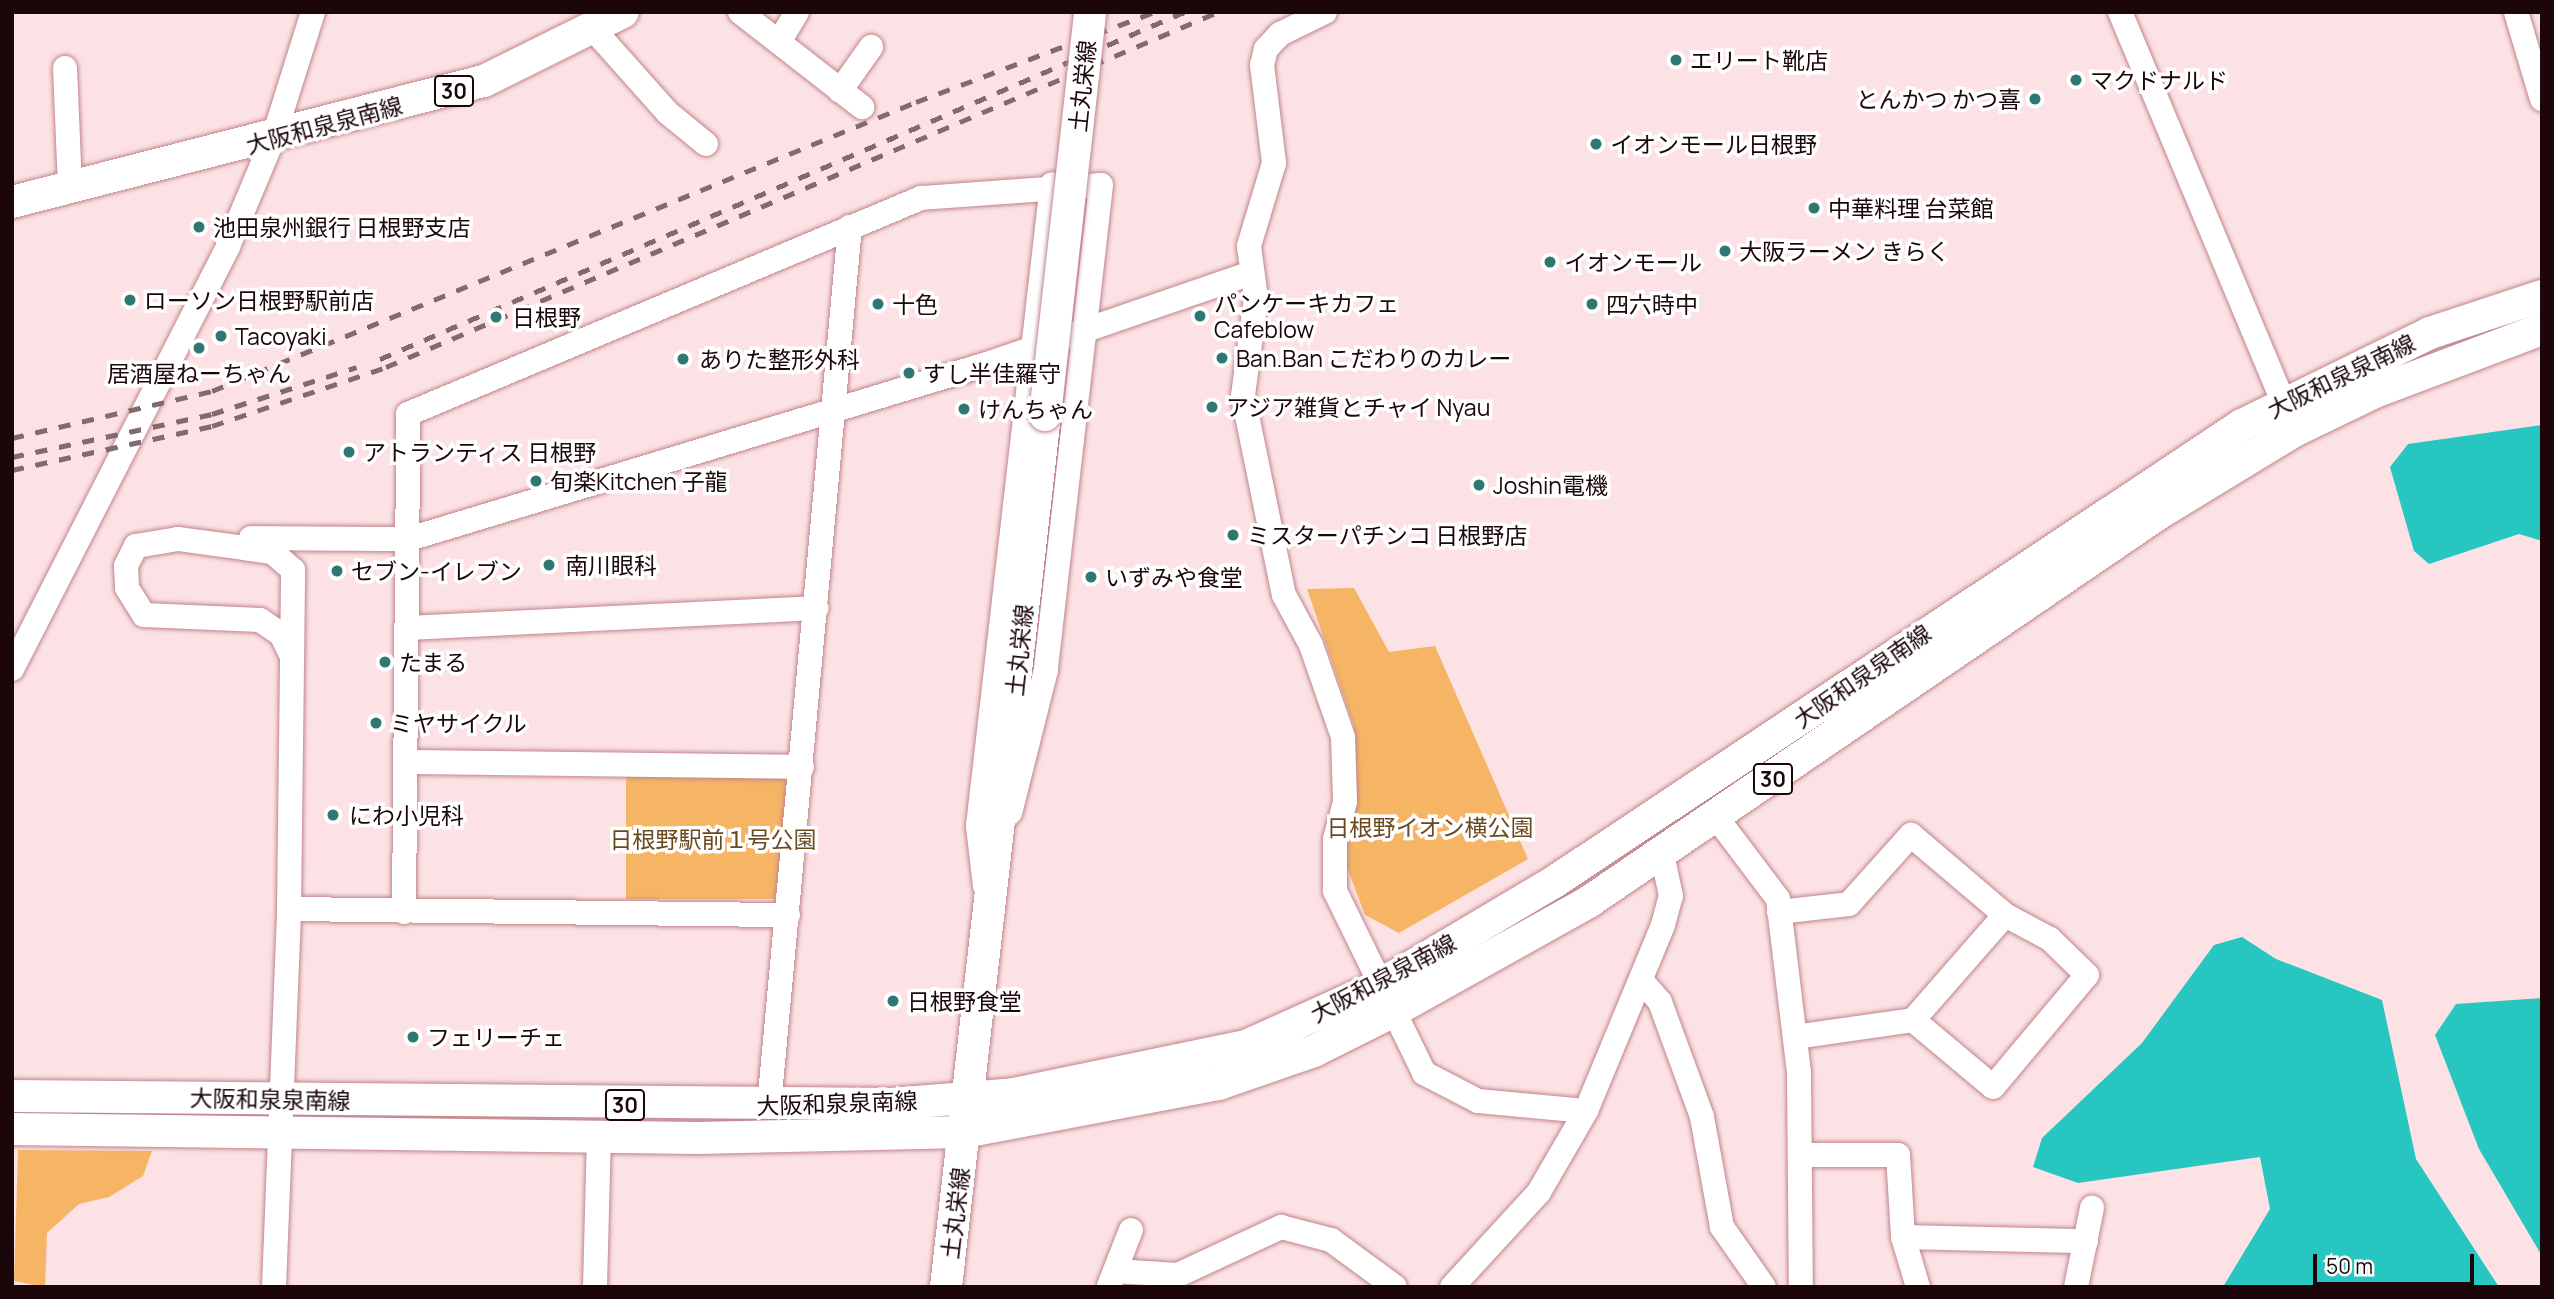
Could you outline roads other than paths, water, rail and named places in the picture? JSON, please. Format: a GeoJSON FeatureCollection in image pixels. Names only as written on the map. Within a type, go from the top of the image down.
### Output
{"type":"FeatureCollection","features":[{"type":"Feature","properties":{"kind":"main road","name":"大阪和泉泉南線"},"geometry":{"type":"LineString","coordinates":[[12,202],[273,139],[484,81],[594,30],[623,12]]}},
{"type":"Feature","properties":{"kind":"main road","name":"土丸栄線"},"geometry":{"type":"LineString","coordinates":[[946,1287],[970,1096],[1090,12]]}},
{"type":"Feature","properties":{"kind":"main road","name":"大阪和泉泉南線"},"geometry":{"type":"LineString","coordinates":[[12,1129],[599,1136],[964,1132],[1219,1084],[1314,1051],[1383,1000],[1668,810],[2069,534],[2283,402],[2430,333],[2542,296]]}},
{"type":"Feature","properties":{"kind":"main road","name":"大阪和泉泉南線"},"geometry":{"type":"LineString","coordinates":[[12,1096],[769,1106],[970,1096],[1084,1083],[1246,1046],[1383,1000],[1662,854],[2161,512],[2296,430],[2375,392],[2542,329]]}},
{"type":"Feature","properties":{"kind":"street"},"geometry":{"type":"LineString","coordinates":[[12,669],[228,246],[273,139],[313,12]]}},
{"type":"Feature","properties":{"kind":"street"},"geometry":{"type":"LineString","coordinates":[[740,12],[862,107]]}},
{"type":"Feature","properties":{"kind":"street"},"geometry":{"type":"LineString","coordinates":[[779,42],[797,12]]}},
{"type":"Feature","properties":{"kind":"street"},"geometry":{"type":"LineString","coordinates":[[1325,12],[1280,34],[1266,49],[1262,65],[1274,163],[1251,236],[1249,274],[1256,298],[1244,415],[1259,462],[1284,595],[1311,645],[1343,737],[1335,891],[1383,1000],[1424,1073],[1450,1090],[1498,1104],[1586,1111]]}},
{"type":"Feature","properties":{"kind":"street"},"geometry":{"type":"LineString","coordinates":[[2120,12],[2296,430]]}},
{"type":"Feature","properties":{"kind":"street"},"geometry":{"type":"LineString","coordinates":[[2516,12],[2534,46],[2542,99]]}},
{"type":"Feature","properties":{"kind":"street"},"geometry":{"type":"LineString","coordinates":[[594,30],[668,113],[706,144]]}},
{"type":"Feature","properties":{"kind":"street"},"geometry":{"type":"LineString","coordinates":[[840,91],[871,47]]}},
{"type":"Feature","properties":{"kind":"street"},"geometry":{"type":"LineString","coordinates":[[65,68],[70,188]]}},
{"type":"Feature","properties":{"kind":"street"},"geometry":{"type":"LineString","coordinates":[[989,914],[978,826],[1052,184]]}},
{"type":"Feature","properties":{"kind":"street"},"geometry":{"type":"LineString","coordinates":[[404,912],[410,539],[408,414],[921,198],[1052,184],[1101,185],[1046,670],[995,864]]}},
{"type":"Feature","properties":{"kind":"street"},"geometry":{"type":"LineString","coordinates":[[769,1106],[817,608],[850,227]]}},
{"type":"Feature","properties":{"kind":"street"},"geometry":{"type":"LineString","coordinates":[[292,657],[281,634],[260,620],[144,615],[127,587],[126,566],[136,546],[178,539],[410,539],[835,410],[1249,274]]}},
{"type":"Feature","properties":{"kind":"street"},"geometry":{"type":"LineString","coordinates":[[178,539],[282,557],[293,570],[289,909],[274,1287]]}},
{"type":"Feature","properties":{"kind":"street"},"geometry":{"type":"LineString","coordinates":[[260,620],[280,601],[282,557]]}},
{"type":"Feature","properties":{"kind":"street"},"geometry":{"type":"LineString","coordinates":[[409,628],[817,608]]}},
{"type":"Feature","properties":{"kind":"street"},"geometry":{"type":"LineString","coordinates":[[406,762],[802,767]]}},
{"type":"Feature","properties":{"kind":"street"},"geometry":{"type":"LineString","coordinates":[[1717,818],[1778,899],[1795,1037],[1800,1155],[1801,1287]]}},
{"type":"Feature","properties":{"kind":"street"},"geometry":{"type":"LineString","coordinates":[[1779,912],[1849,905],[1911,835],[2005,915],[2050,939],[2087,975],[1993,1087],[1913,1020]]}},
{"type":"Feature","properties":{"kind":"street"},"geometry":{"type":"LineString","coordinates":[[1452,1287],[1539,1192],[1586,1111],[1641,980],[1671,897],[1662,854]]}},
{"type":"Feature","properties":{"kind":"street"},"geometry":{"type":"LineString","coordinates":[[289,909],[788,915]]}},
{"type":"Feature","properties":{"kind":"street"},"geometry":{"type":"LineString","coordinates":[[1795,1037],[1913,1020],[2005,915]]}},
{"type":"Feature","properties":{"kind":"street"},"geometry":{"type":"LineString","coordinates":[[1641,980],[1660,1002],[1702,1117],[1721,1227],[1764,1287]]}},
{"type":"Feature","properties":{"kind":"street"},"geometry":{"type":"LineString","coordinates":[[595,1287],[599,1136]]}},
{"type":"Feature","properties":{"kind":"street"},"geometry":{"type":"LineString","coordinates":[[1800,1155],[1898,1155],[1903,1237],[1918,1287]]}},
{"type":"Feature","properties":{"kind":"street"},"geometry":{"type":"LineString","coordinates":[[2076,1287],[2092,1208]]}},
{"type":"Feature","properties":{"kind":"street"},"geometry":{"type":"LineString","coordinates":[[1131,1230],[1112,1279],[1178,1275],[1281,1227],[1331,1240],[1395,1287]]}},
{"type":"Feature","properties":{"kind":"street"},"geometry":{"type":"LineString","coordinates":[[1903,1237],[2086,1241]]}},
{"type":"Feature","properties":{"kind":"water"},"geometry":{"type":"Polygon","coordinates":[[[2542,425],[2542,541],[2519,534],[2429,564],[2414,551],[2390,467],[2408,444],[2542,425]]]}},
{"type":"Feature","properties":{"kind":"water"},"geometry":{"type":"Polygon","coordinates":[[[2242,937],[2276,959],[2382,1000],[2416,1159],[2499,1287],[2223,1287],[2270,1209],[2260,1157],[2078,1183],[2033,1167],[2042,1138],[2142,1043],[2214,945],[2242,937]]]}},
{"type":"Feature","properties":{"kind":"water"},"geometry":{"type":"Polygon","coordinates":[[[2542,998],[2542,1256],[2479,1149],[2435,1035],[2456,1004],[2542,998]]]}},
{"type":"Feature","properties":{"kind":"railway"},"geometry":{"type":"LineString","coordinates":[[12,438],[212,391],[916,102],[1154,12]]}},
{"type":"Feature","properties":{"kind":"railway"},"geometry":{"type":"LineString","coordinates":[[380,359],[1184,12]]}},
{"type":"Feature","properties":{"kind":"railway"},"geometry":{"type":"LineString","coordinates":[[12,470],[212,426],[386,367],[1218,12]]}},
{"type":"Feature","properties":{"kind":"railway"},"geometry":{"type":"LineString","coordinates":[[12,457],[212,414],[357,367]]}},
{"type":"Feature","properties":{"kind":"place","name":"エリート靴店"},"geometry":{"type":"Point","coordinates":[1676,60]}},
{"type":"Feature","properties":{"kind":"place","name":"マクドナルド"},"geometry":{"type":"Point","coordinates":[2076,80]}},
{"type":"Feature","properties":{"kind":"place","name":"とんかつ かつ喜"},"geometry":{"type":"Point","coordinates":[2035,99]}},
{"type":"Feature","properties":{"kind":"place","name":"イオンモール日根野"},"geometry":{"type":"Point","coordinates":[1596,144]}},
{"type":"Feature","properties":{"kind":"place","name":"中華料理 台菜館"},"geometry":{"type":"Point","coordinates":[1814,208]}},
{"type":"Feature","properties":{"kind":"place","name":"池田泉州銀行 日根野支店"},"geometry":{"type":"Point","coordinates":[199,227]}},
{"type":"Feature","properties":{"kind":"place","name":"大阪ラーメン きらく"},"geometry":{"type":"Point","coordinates":[1725,251]}},
{"type":"Feature","properties":{"kind":"place","name":"イオンモール"},"geometry":{"type":"Point","coordinates":[1550,262]}},
{"type":"Feature","properties":{"kind":"place","name":"ローソン日根野駅前店"},"geometry":{"type":"Point","coordinates":[130,300]}},
{"type":"Feature","properties":{"kind":"place","name":"十色"},"geometry":{"type":"Point","coordinates":[878,304]}},
{"type":"Feature","properties":{"kind":"place","name":"四六時中"},"geometry":{"type":"Point","coordinates":[1592,304]}},
{"type":"Feature","properties":{"kind":"place","name":"パンケーキカフェ Cafeblow"},"geometry":{"type":"Point","coordinates":[1200,316]}},
{"type":"Feature","properties":{"kind":"place","name":"日根野"},"geometry":{"type":"Point","coordinates":[496,317]}},
{"type":"Feature","properties":{"kind":"place","name":"Tacoyaki"},"geometry":{"type":"Point","coordinates":[221,336]}},
{"type":"Feature","properties":{"kind":"place","name":"居酒屋ねーちゃん"},"geometry":{"type":"Point","coordinates":[199,348]}},
{"type":"Feature","properties":{"kind":"place","name":"Ban.Ban こだわりのカレー"},"geometry":{"type":"Point","coordinates":[1222,358]}},
{"type":"Feature","properties":{"kind":"place","name":"ありた整形外科"},"geometry":{"type":"Point","coordinates":[683,359]}},
{"type":"Feature","properties":{"kind":"place","name":"すし半佳羅守"},"geometry":{"type":"Point","coordinates":[909,373]}},
{"type":"Feature","properties":{"kind":"place","name":"アジア雑貨とチャイ Nyau"},"geometry":{"type":"Point","coordinates":[1212,407]}},
{"type":"Feature","properties":{"kind":"place","name":"けんちゃん"},"geometry":{"type":"Point","coordinates":[964,409]}},
{"type":"Feature","properties":{"kind":"place","name":"アトランティス 日根野"},"geometry":{"type":"Point","coordinates":[349,452]}},
{"type":"Feature","properties":{"kind":"place","name":"旬楽Kitchen 子龍"},"geometry":{"type":"Point","coordinates":[536,481]}},
{"type":"Feature","properties":{"kind":"place","name":"Joshin電機"},"geometry":{"type":"Point","coordinates":[1479,485]}},
{"type":"Feature","properties":{"kind":"place","name":"ミスターパチンコ 日根野店"},"geometry":{"type":"Point","coordinates":[1233,535]}},
{"type":"Feature","properties":{"kind":"place","name":"南川眼科"},"geometry":{"type":"Point","coordinates":[549,565]}},
{"type":"Feature","properties":{"kind":"place","name":"セブン-イレブン"},"geometry":{"type":"Point","coordinates":[337,571]}},
{"type":"Feature","properties":{"kind":"place","name":"いずみや食堂"},"geometry":{"type":"Point","coordinates":[1091,577]}},
{"type":"Feature","properties":{"kind":"place","name":"たまる"},"geometry":{"type":"Point","coordinates":[385,662]}},
{"type":"Feature","properties":{"kind":"place","name":"ミヤサイクル"},"geometry":{"type":"Point","coordinates":[376,723]}},
{"type":"Feature","properties":{"kind":"place","name":"にわ小児科"},"geometry":{"type":"Point","coordinates":[333,815]}},
{"type":"Feature","properties":{"kind":"place","name":"日根野食堂"},"geometry":{"type":"Point","coordinates":[893,1001]}},
{"type":"Feature","properties":{"kind":"place","name":"フェリーチェ"},"geometry":{"type":"Point","coordinates":[413,1037]}},
{"type":"Feature","properties":{"kind":"park label","name":"日根野イオン横公園"},"geometry":{"type":"Point","coordinates":[1430,827]}},
{"type":"Feature","properties":{"kind":"park label","name":"日根野駅前１号公園"},"geometry":{"type":"Point","coordinates":[713,839]}}]}
